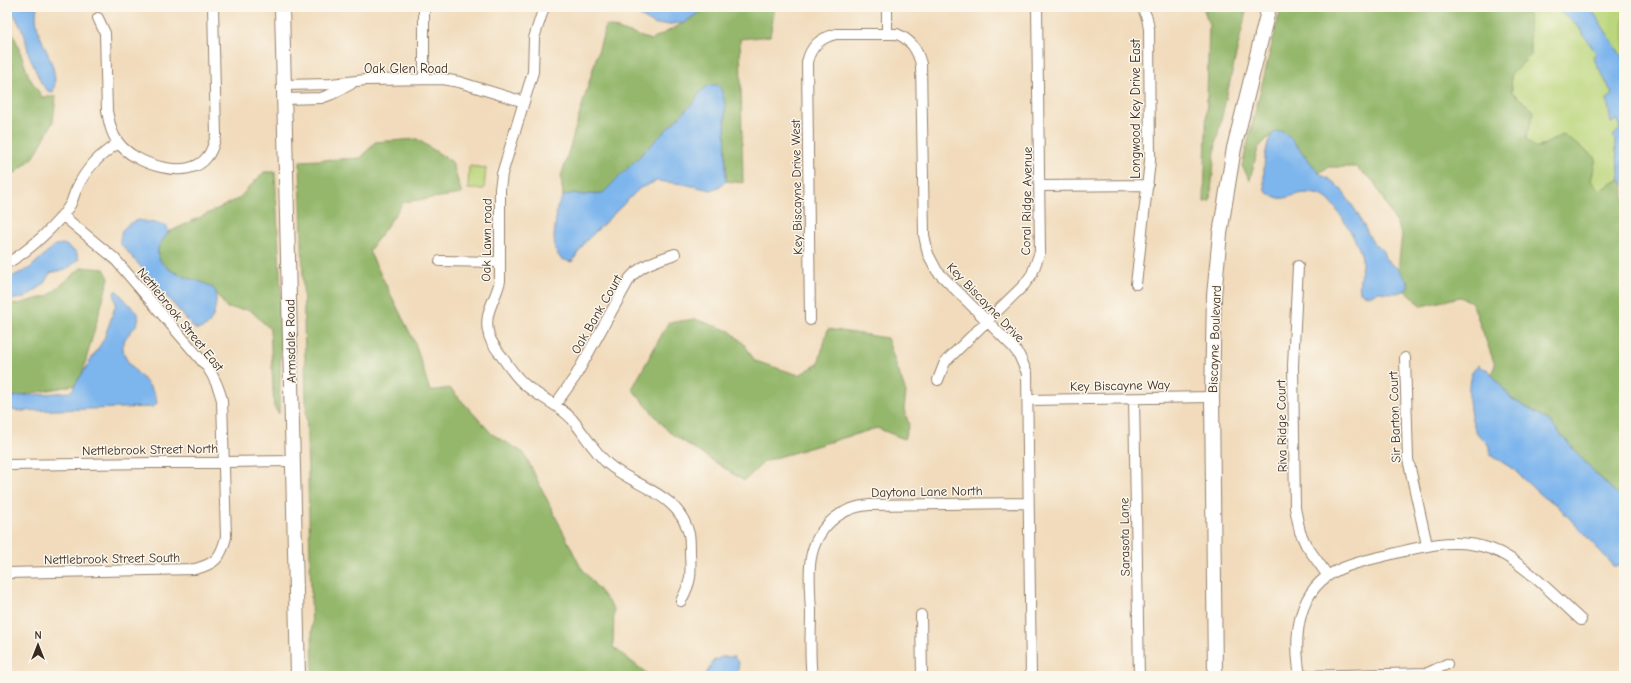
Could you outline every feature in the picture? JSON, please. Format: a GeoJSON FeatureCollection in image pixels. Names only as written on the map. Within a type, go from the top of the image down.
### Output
{"type":"FeatureCollection","features":[{"type":"Feature","properties":{"kind":"street"},"geometry":{"type":"LineString","coordinates":[[98,18],[105,33],[107,111],[109,123],[118,142],[130,155],[147,164],[165,168],[181,169],[195,166],[207,158],[214,146],[216,135],[213,7]]}},
{"type":"Feature","properties":{"kind":"street","name":"Armsdale Road"},"geometry":{"type":"LineString","coordinates":[[282,7],[298,676]]}},
{"type":"Feature","properties":{"kind":"street"},"geometry":{"type":"LineString","coordinates":[[424,7],[424,79]]}},
{"type":"Feature","properties":{"kind":"street","name":"Oak Lawn road"},"geometry":{"type":"LineString","coordinates":[[544,7],[534,38],[533,72],[502,174],[500,189],[500,281],[498,292],[490,307],[487,319],[488,331],[491,342],[523,384],[555,405],[571,418],[608,464],[660,495],[670,502],[679,512],[685,522],[689,534],[691,575],[689,585],[681,601]]}},
{"type":"Feature","properties":{"kind":"street"},"geometry":{"type":"LineString","coordinates":[[886,7],[887,33]]}},
{"type":"Feature","properties":{"kind":"street","name":"Coral Ridge Avenue"},"geometry":{"type":"LineString","coordinates":[[938,380],[945,362],[1024,285],[1032,274],[1040,252],[1037,7]]}},
{"type":"Feature","properties":{"kind":"street","name":"Longwood Key Drive East"},"geometry":{"type":"LineString","coordinates":[[1136,284],[1150,161],[1149,29],[1147,18],[1142,7]]}},
{"type":"Feature","properties":{"kind":"street","name":"Biscayne Boulevard"},"geometry":{"type":"LineString","coordinates":[[1215,676],[1212,396],[1214,296],[1224,205],[1242,111],[1269,7]]}},
{"type":"Feature","properties":{"kind":"street","name":"Key Biscayne Drive"},"geometry":{"type":"LineString","coordinates":[[887,33],[901,36],[913,44],[918,53],[921,64],[925,246],[931,262],[937,271],[1013,347],[1024,364],[1027,378],[1028,400],[1028,503],[1032,676]]}},
{"type":"Feature","properties":{"kind":"street","name":"Key Biscayne Drive West"},"geometry":{"type":"LineString","coordinates":[[810,320],[807,62],[809,54],[819,41],[827,36],[836,34],[887,33]]}},
{"type":"Feature","properties":{"kind":"street","name":"Oak Glen Road"},"geometry":{"type":"LineString","coordinates":[[284,85],[331,84],[365,80],[443,79],[459,82],[524,102]]}},
{"type":"Feature","properties":{"kind":"street","name":"Oak Glen Road"},"geometry":{"type":"LineString","coordinates":[[284,99],[321,98],[356,82]]}},
{"type":"Feature","properties":{"kind":"street"},"geometry":{"type":"LineString","coordinates":[[7,263],[19,257],[32,246],[62,215],[71,204],[86,170],[100,155],[118,142]]}},
{"type":"Feature","properties":{"kind":"street"},"geometry":{"type":"LineString","coordinates":[[1040,186],[1148,185]]}},
{"type":"Feature","properties":{"kind":"street","name":"Nettlebrook Street East"},"geometry":{"type":"LineString","coordinates":[[62,215],[114,258],[208,368],[219,388],[222,400],[226,537],[222,551],[215,561]]}},
{"type":"Feature","properties":{"kind":"street","name":"Oak Bank Court"},"geometry":{"type":"LineString","coordinates":[[555,405],[575,377],[630,278],[637,270],[646,264],[675,254]]}},
{"type":"Feature","properties":{"kind":"street"},"geometry":{"type":"LineString","coordinates":[[440,261],[500,262]]}},
{"type":"Feature","properties":{"kind":"street","name":"Riva Ridge Court"},"geometry":{"type":"LineString","coordinates":[[1298,266],[1293,365],[1295,508],[1300,532],[1306,544],[1328,576]]}},
{"type":"Feature","properties":{"kind":"street","name":"Sir Barton Court"},"geometry":{"type":"LineString","coordinates":[[1405,358],[1408,459],[1427,545]]}},
{"type":"Feature","properties":{"kind":"street","name":"Key Biscayne Way"},"geometry":{"type":"LineString","coordinates":[[1028,400],[1212,396]]}},
{"type":"Feature","properties":{"kind":"street","name":"Sarasota Lane"},"geometry":{"type":"LineString","coordinates":[[1134,398],[1139,676]]}},
{"type":"Feature","properties":{"kind":"street","name":"Nettlebrook Street North"},"geometry":{"type":"LineString","coordinates":[[7,465],[293,460]]}},
{"type":"Feature","properties":{"kind":"street","name":"Daytona Lane North"},"geometry":{"type":"LineString","coordinates":[[812,676],[810,566],[816,541],[829,521],[850,508],[864,505],[1028,503]]}},
{"type":"Feature","properties":{"kind":"street"},"geometry":{"type":"LineString","coordinates":[[1447,664],[1428,673],[1300,676],[1297,658],[1298,628],[1300,615],[1306,599],[1328,576],[1351,564],[1427,545],[1461,542],[1492,549],[1520,564],[1580,620]]}},
{"type":"Feature","properties":{"kind":"street","name":"Nettlebrook Street South"},"geometry":{"type":"LineString","coordinates":[[7,573],[195,569],[206,566],[215,561]]}},
{"type":"Feature","properties":{"kind":"street"},"geometry":{"type":"LineString","coordinates":[[921,615],[922,676]]}},
{"type":"Feature","properties":{"kind":"green space"},"geometry":{"type":"Polygon","coordinates":[[[707,7],[775,7],[770,36],[740,39],[743,183],[726,181],[725,103],[700,92],[695,101],[603,193],[583,195],[574,193],[563,196],[561,177],[606,25],[651,40],[684,23],[707,7]]]}},
{"type":"Feature","properties":{"kind":"green space"},"geometry":{"type":"Polygon","coordinates":[[[1203,7],[1247,7],[1216,142],[1210,201],[1204,202],[1209,25],[1203,7]]]}},
{"type":"Feature","properties":{"kind":"green space"},"geometry":{"type":"Polygon","coordinates":[[[1281,7],[1513,7],[1529,16],[1530,56],[1511,75],[1512,92],[1534,111],[1526,139],[1536,149],[1563,135],[1596,158],[1591,181],[1600,190],[1620,179],[1624,186],[1624,501],[1590,468],[1548,420],[1512,399],[1491,375],[1495,365],[1472,302],[1460,297],[1422,306],[1405,291],[1408,288],[1408,282],[1398,269],[1402,234],[1374,182],[1356,167],[1328,167],[1319,173],[1288,135],[1273,133],[1258,148],[1250,180],[1242,166],[1281,7]]]}},
{"type":"Feature","properties":{"kind":"green space"},"geometry":{"type":"Polygon","coordinates":[[[1513,7],[1554,7],[1578,26],[1596,53],[1593,57],[1613,95],[1611,123],[1618,119],[1620,129],[1614,135],[1620,179],[1600,190],[1591,181],[1563,135],[1535,149],[1526,139],[1534,111],[1512,92],[1511,75],[1530,56],[1529,16],[1513,7]]]}},
{"type":"Feature","properties":{"kind":"green space"},"geometry":{"type":"Polygon","coordinates":[[[1624,7],[1624,60],[1590,8],[1624,7]]]}},
{"type":"Feature","properties":{"kind":"green space"},"geometry":{"type":"Polygon","coordinates":[[[7,23],[14,35],[29,77],[42,97],[56,97],[53,122],[34,157],[7,180],[7,23]]]}},
{"type":"Feature","properties":{"kind":"green space"},"geometry":{"type":"Polygon","coordinates":[[[417,139],[452,162],[462,194],[404,202],[369,251],[415,343],[430,391],[450,388],[492,434],[524,453],[580,566],[614,609],[613,647],[650,676],[313,676],[300,161],[361,158],[375,142],[417,139]]]}},
{"type":"Feature","properties":{"kind":"green space"},"geometry":{"type":"Polygon","coordinates":[[[469,166],[486,168],[484,189],[468,189],[469,166]]]}},
{"type":"Feature","properties":{"kind":"green space"},"geometry":{"type":"Polygon","coordinates":[[[264,172],[275,172],[282,311],[279,414],[274,407],[270,329],[250,310],[227,308],[213,289],[169,270],[160,262],[157,251],[159,244],[169,232],[238,199],[264,172]]]}},
{"type":"Feature","properties":{"kind":"green space"},"geometry":{"type":"Polygon","coordinates":[[[82,267],[104,269],[109,278],[82,374],[75,385],[17,396],[10,398],[7,402],[7,303],[18,304],[48,296],[82,267]]]}},
{"type":"Feature","properties":{"kind":"green space"},"geometry":{"type":"Polygon","coordinates":[[[695,319],[730,331],[744,344],[755,361],[799,375],[818,364],[828,329],[887,338],[906,393],[904,409],[909,425],[904,439],[877,428],[765,461],[744,481],[669,432],[632,389],[668,323],[695,319]]]}},
{"type":"Feature","properties":{"kind":"water"},"geometry":{"type":"Polygon","coordinates":[[[10,7],[37,7],[36,18],[38,29],[54,71],[55,81],[53,92],[48,91],[41,83],[29,55],[24,33],[10,7]]]}},
{"type":"Feature","properties":{"kind":"water"},"geometry":{"type":"Polygon","coordinates":[[[631,7],[707,7],[684,23],[656,25],[640,16],[631,7]]]}},
{"type":"Feature","properties":{"kind":"water"},"geometry":{"type":"Polygon","coordinates":[[[1554,7],[1590,7],[1624,60],[1624,186],[1620,179],[1614,135],[1620,129],[1618,119],[1611,123],[1607,99],[1613,95],[1593,57],[1596,53],[1578,26],[1554,7]]]}},
{"type":"Feature","properties":{"kind":"water"},"geometry":{"type":"Polygon","coordinates":[[[709,85],[717,85],[721,89],[725,103],[726,181],[721,186],[711,190],[683,184],[657,181],[640,188],[585,242],[572,262],[561,259],[555,250],[554,236],[557,208],[563,196],[574,193],[583,195],[603,193],[695,101],[700,92],[709,85]]]}},
{"type":"Feature","properties":{"kind":"water"},"geometry":{"type":"Polygon","coordinates":[[[1281,131],[1288,135],[1319,173],[1341,189],[1356,211],[1373,243],[1382,249],[1386,260],[1398,269],[1408,282],[1408,288],[1398,293],[1378,292],[1369,296],[1360,292],[1362,258],[1357,244],[1331,202],[1320,195],[1312,193],[1286,198],[1277,198],[1265,191],[1264,169],[1268,145],[1273,133],[1281,131]]]}},
{"type":"Feature","properties":{"kind":"water"},"geometry":{"type":"Polygon","coordinates":[[[138,220],[166,225],[169,232],[160,244],[157,252],[160,261],[164,265],[176,273],[204,283],[215,290],[215,311],[211,320],[205,327],[195,329],[120,243],[121,234],[124,228],[130,223],[138,220]]]}},
{"type":"Feature","properties":{"kind":"water"},"geometry":{"type":"Polygon","coordinates":[[[64,244],[76,252],[79,259],[67,269],[50,273],[43,285],[24,298],[7,300],[7,281],[9,278],[30,268],[55,245],[64,244]]]}},
{"type":"Feature","properties":{"kind":"water"},"geometry":{"type":"Polygon","coordinates":[[[116,290],[138,314],[137,324],[125,339],[123,344],[125,357],[134,370],[151,388],[157,403],[153,407],[22,411],[10,410],[7,408],[7,402],[10,398],[17,396],[70,392],[72,390],[104,339],[116,304],[114,292],[116,290]]]}},
{"type":"Feature","properties":{"kind":"water"},"geometry":{"type":"Polygon","coordinates":[[[1479,365],[1481,368],[1487,369],[1512,399],[1548,420],[1590,468],[1624,501],[1624,567],[1614,566],[1556,504],[1544,498],[1520,476],[1519,473],[1491,455],[1488,445],[1479,436],[1475,429],[1469,405],[1469,385],[1471,376],[1474,369],[1479,365]]]}},
{"type":"Feature","properties":{"kind":"water"},"geometry":{"type":"Polygon","coordinates":[[[721,657],[734,657],[739,663],[737,676],[705,676],[713,661],[721,657]]]}}]}
